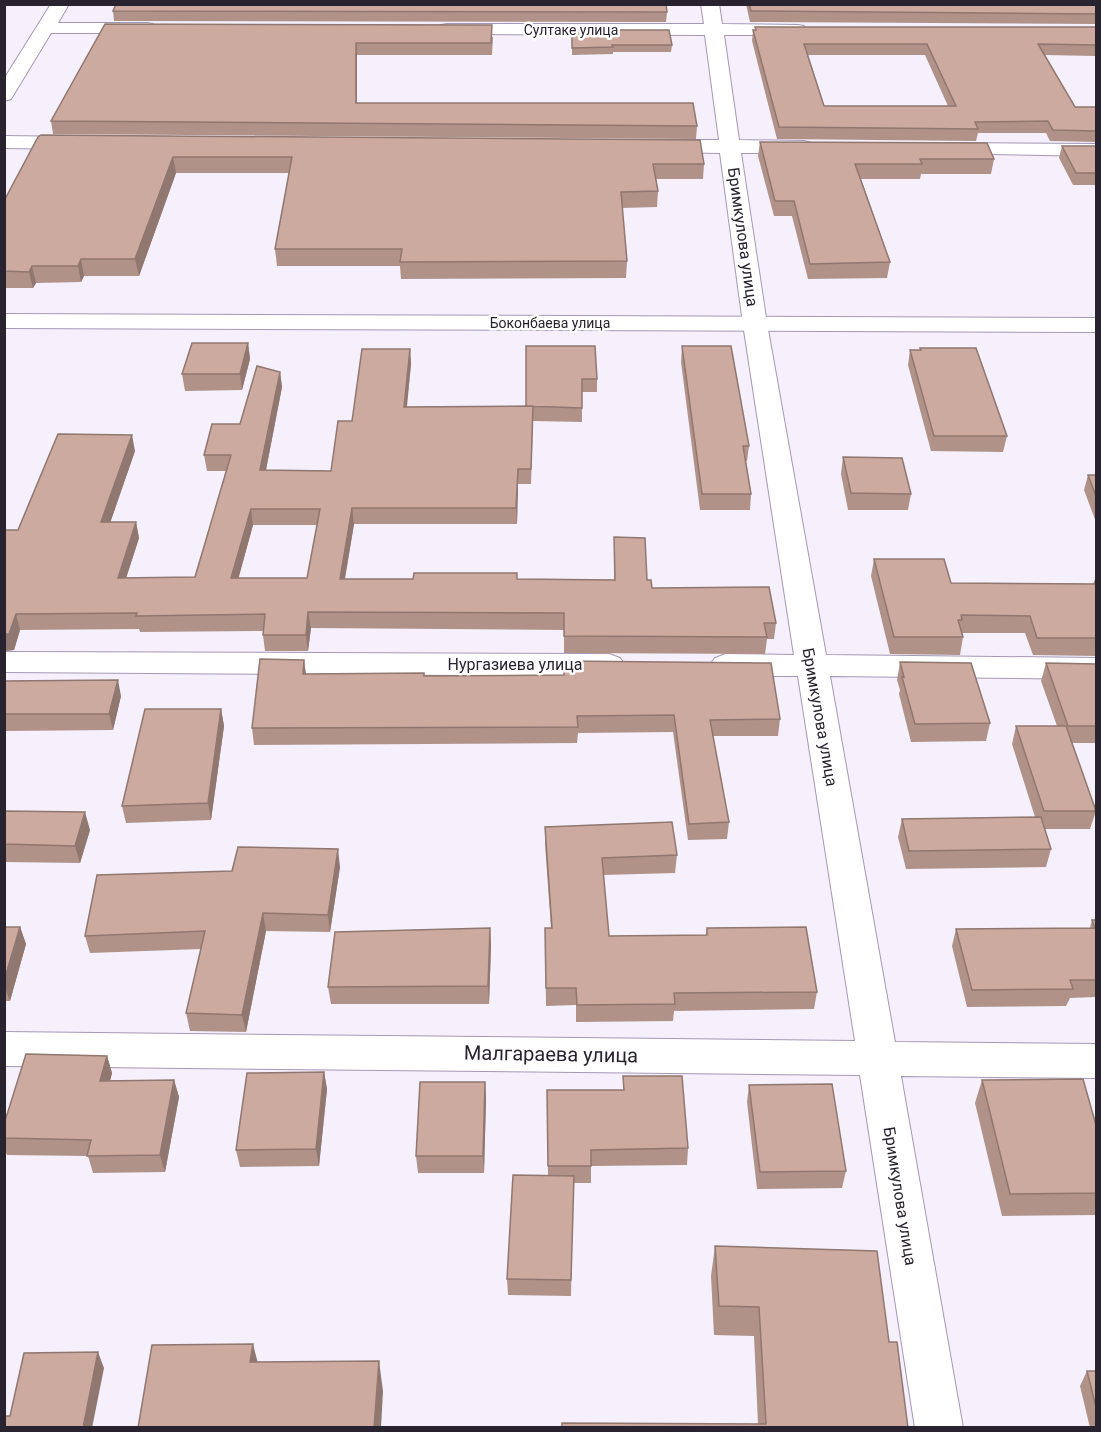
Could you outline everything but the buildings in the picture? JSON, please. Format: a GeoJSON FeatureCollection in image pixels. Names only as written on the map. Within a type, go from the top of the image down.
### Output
{"type":"FeatureCollection","features":[{"type":"Feature","properties":{"kind":"street"},"geometry":{"type":"LineString","coordinates":[[4,95],[60,4]]}},
{"type":"Feature","properties":{"kind":"street","name":"Султаке улица"},"geometry":{"type":"LineString","coordinates":[[427,29],[712,17],[821,30]]}},
{"type":"Feature","properties":{"kind":"street","name":"Бримкулова улица"},"geometry":{"type":"LineString","coordinates":[[712,17],[755,324],[939,1428]]}},
{"type":"Feature","properties":{"kind":"street"},"geometry":{"type":"LineString","coordinates":[[46,28],[165,28]]}},
{"type":"Feature","properties":{"kind":"street"},"geometry":{"type":"LineString","coordinates":[[4,142],[100,143]]}},
{"type":"Feature","properties":{"kind":"street"},"geometry":{"type":"LineString","coordinates":[[635,146],[825,148]]}},
{"type":"Feature","properties":{"kind":"street"},"geometry":{"type":"LineString","coordinates":[[931,148],[1096,150]]}},
{"type":"Feature","properties":{"kind":"street","name":"Боконбаева улица"},"geometry":{"type":"LineString","coordinates":[[4,321],[1096,325]]}},
{"type":"Feature","properties":{"kind":"street","name":"Нургазиева улица"},"geometry":{"type":"LineString","coordinates":[[4,662],[633,665]]}},
{"type":"Feature","properties":{"kind":"street"},"geometry":{"type":"LineString","coordinates":[[693,665],[1096,669]]}},
{"type":"Feature","properties":{"kind":"street","name":"Малгараева улица"},"geometry":{"type":"LineString","coordinates":[[4,1049],[1096,1061]]}}]}
